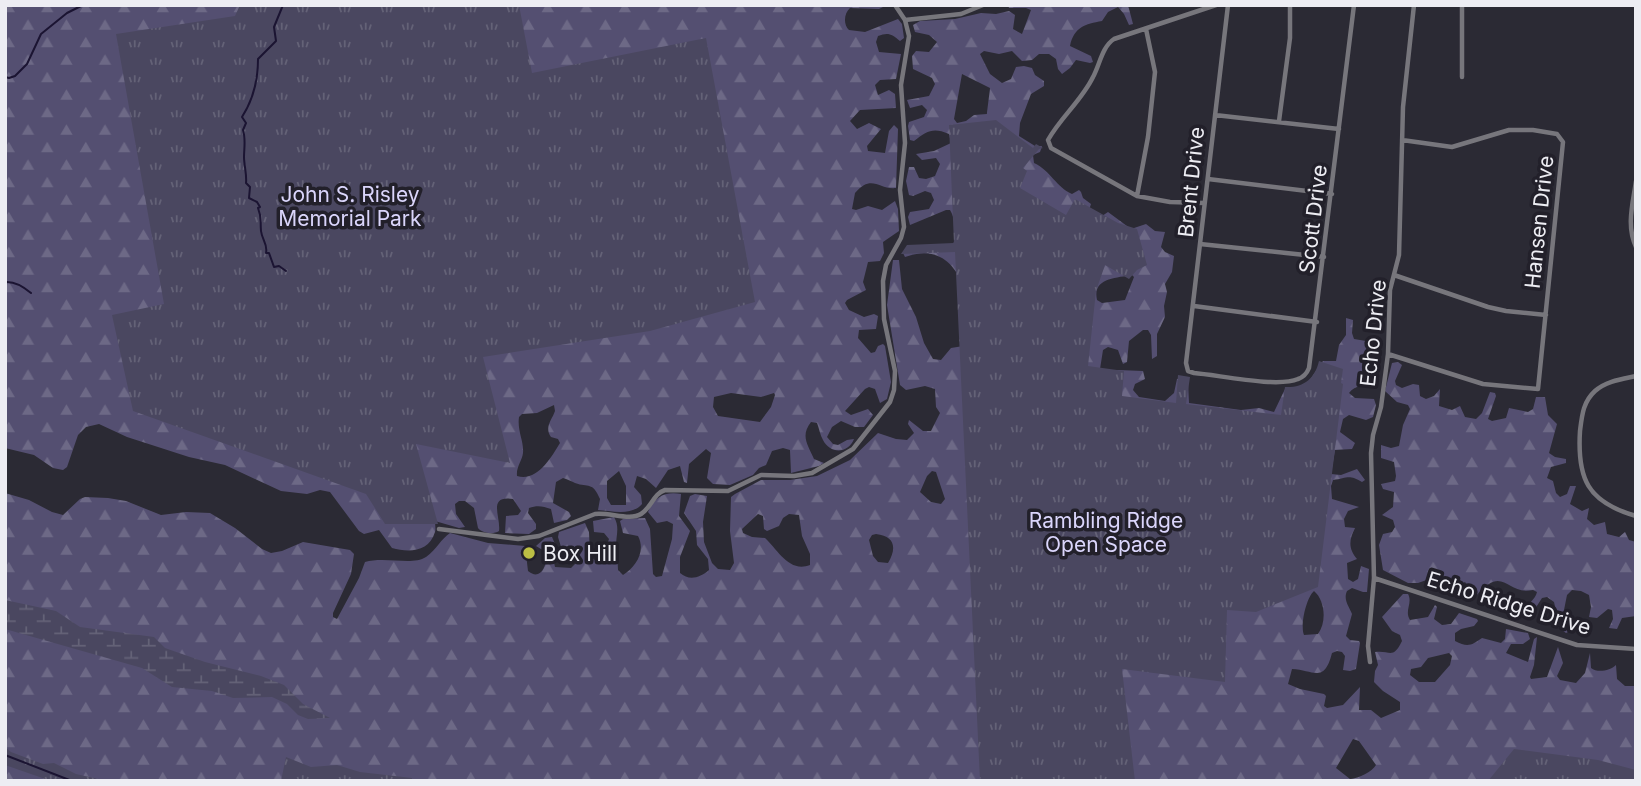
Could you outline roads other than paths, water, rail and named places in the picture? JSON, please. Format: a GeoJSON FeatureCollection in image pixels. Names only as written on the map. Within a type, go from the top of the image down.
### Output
{"type":"FeatureCollection","features":[{"type":"Feature","properties":{"kind":"street"},"geometry":{"type":"LineString","coordinates":[[439,529],[502,538],[529,538],[596,514],[629,517],[639,515],[662,491],[728,491],[761,475],[794,476],[812,473],[842,457],[859,443],[887,407],[895,372],[882,293],[885,269],[904,227],[900,190],[905,151],[901,85],[909,41],[905,20],[895,5]]}},
{"type":"Feature","properties":{"kind":"street"},"geometry":{"type":"LineString","coordinates":[[905,20],[961,14],[983,5]]}},
{"type":"Feature","properties":{"kind":"street"},"geometry":{"type":"LineString","coordinates":[[1204,203],[1152,201],[1137,196],[1048,144],[1055,127],[1092,80],[1108,43],[1114,38],[1216,5]]}},
{"type":"Feature","properties":{"kind":"street","name":"Brent Drive"},"geometry":{"type":"LineString","coordinates":[[1228,5],[1186,363],[1188,371],[1246,379]]}},
{"type":"Feature","properties":{"kind":"street"},"geometry":{"type":"LineString","coordinates":[[1279,121],[1290,38],[1290,5]]}},
{"type":"Feature","properties":{"kind":"street","name":"Scott Drive"},"geometry":{"type":"LineString","coordinates":[[1246,379],[1283,383],[1306,376],[1310,368],[1354,5]]}},
{"type":"Feature","properties":{"kind":"street","name":"Echo Drive"},"geometry":{"type":"LineString","coordinates":[[1370,662],[1368,646],[1374,578],[1371,453],[1381,407],[1388,354],[1390,290],[1402,226],[1402,140],[1414,5]]}},
{"type":"Feature","properties":{"kind":"street"},"geometry":{"type":"LineString","coordinates":[[1462,5],[1462,77]]}},
{"type":"Feature","properties":{"kind":"street"},"geometry":{"type":"LineString","coordinates":[[1137,196],[1148,137],[1154,72],[1146,29]]}},
{"type":"Feature","properties":{"kind":"street"},"geometry":{"type":"LineString","coordinates":[[1215,115],[1339,129]]}},
{"type":"Feature","properties":{"kind":"street","name":"Hansen Drive"},"geometry":{"type":"LineString","coordinates":[[1388,354],[1483,384],[1538,389],[1562,152],[1561,137],[1549,132],[1509,130],[1459,146],[1402,140]]}},
{"type":"Feature","properties":{"kind":"street"},"geometry":{"type":"LineString","coordinates":[[1208,179],[1332,194]]}},
{"type":"Feature","properties":{"kind":"street"},"geometry":{"type":"LineString","coordinates":[[1636,181],[1630,225],[1631,238],[1636,247]]}},
{"type":"Feature","properties":{"kind":"street"},"geometry":{"type":"LineString","coordinates":[[1200,244],[1324,257]]}},
{"type":"Feature","properties":{"kind":"street"},"geometry":{"type":"LineString","coordinates":[[1394,275],[1488,307],[1546,315]]}},
{"type":"Feature","properties":{"kind":"street"},"geometry":{"type":"LineString","coordinates":[[1194,306],[1317,322]]}},
{"type":"Feature","properties":{"kind":"street"},"geometry":{"type":"LineString","coordinates":[[1636,376],[1608,383],[1589,397],[1581,418],[1578,455],[1581,472],[1591,493],[1636,516]]}},
{"type":"Feature","properties":{"kind":"street","name":"Echo Ridge Drive"},"geometry":{"type":"LineString","coordinates":[[1374,578],[1577,645],[1636,649]]}},
{"type":"Feature","properties":{"kind":"waterway"},"geometry":{"type":"LineString","coordinates":[[5,77],[15,76],[27,64],[41,34],[67,13],[83,5]]}},
{"type":"Feature","properties":{"kind":"waterway"},"geometry":{"type":"LineString","coordinates":[[283,5],[274,27],[276,41],[258,59],[254,90],[242,117],[246,123],[243,130],[244,157],[246,183],[250,187],[249,198],[260,207],[258,208],[266,253],[269,253],[274,267],[279,266],[286,271]]}},
{"type":"Feature","properties":{"kind":"waterway"},"geometry":{"type":"LineString","coordinates":[[5,282],[12,282],[31,293]]}},
{"type":"Feature","properties":{"kind":"waterway"},"geometry":{"type":"LineString","coordinates":[[5,755],[72,781]]}},
{"type":"Feature","properties":{"kind":"place","name":"Box Hill"},"geometry":{"type":"Point","coordinates":[529,553]}},
{"type":"Feature","properties":{"kind":"park label","name":"John S. Risley Memorial Park"},"geometry":{"type":"Point","coordinates":[350,206]}},
{"type":"Feature","properties":{"kind":"park label","name":"Rambling Ridge Open Space"},"geometry":{"type":"Point","coordinates":[1106,532]}}]}
